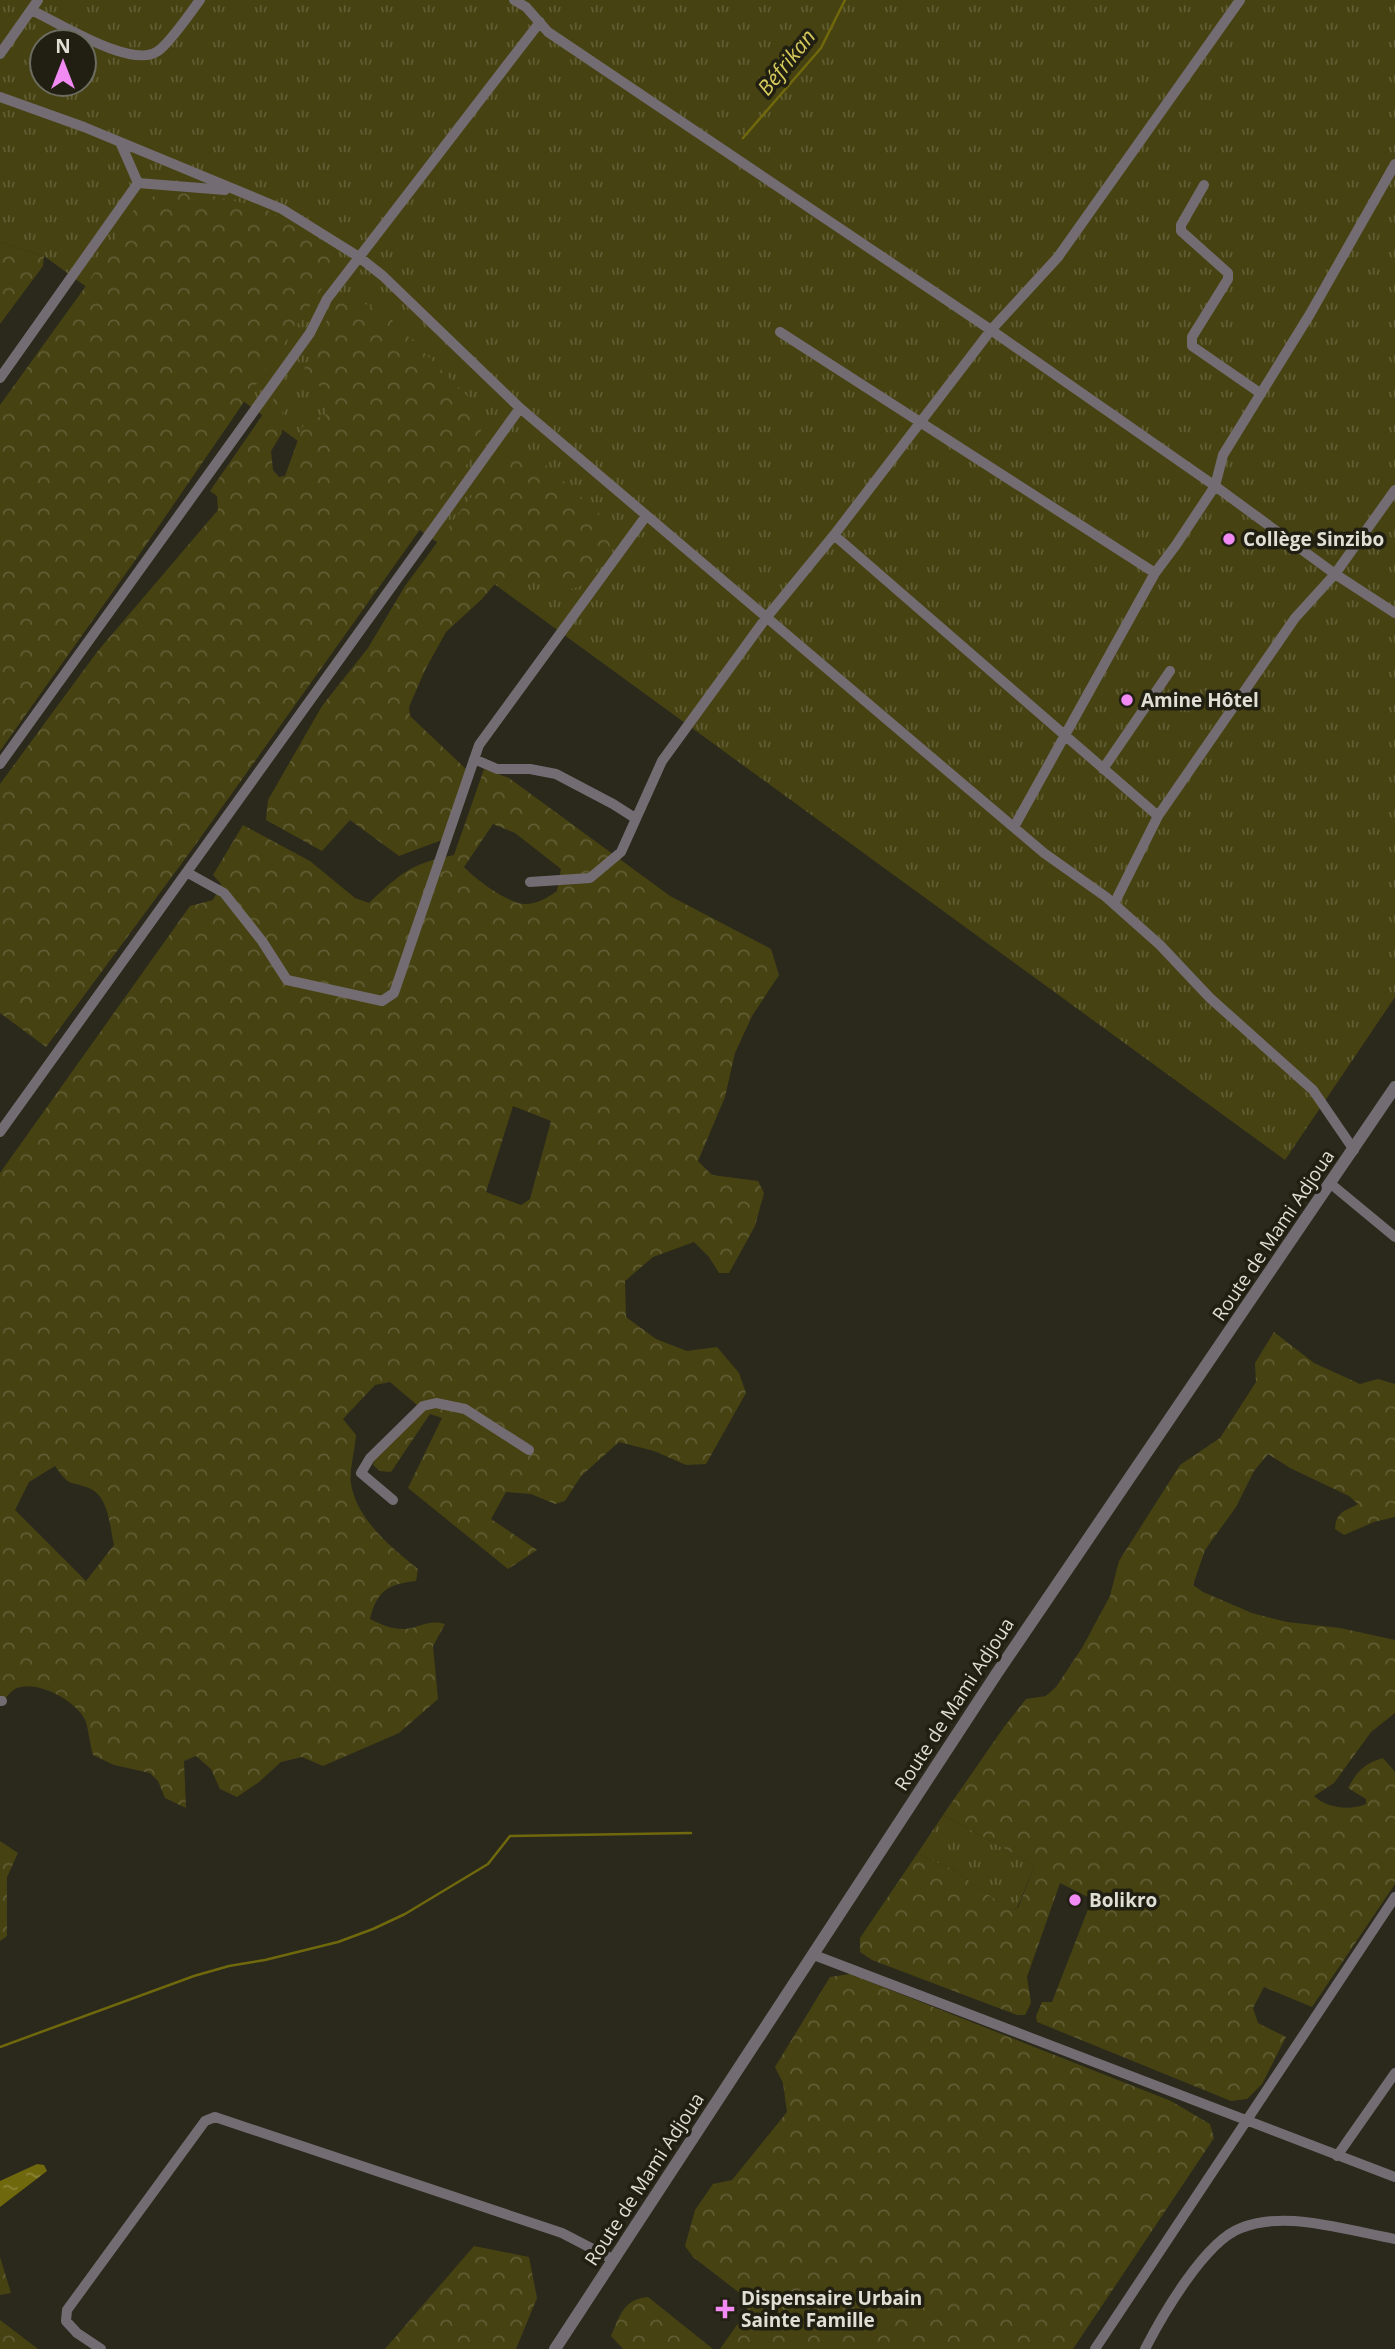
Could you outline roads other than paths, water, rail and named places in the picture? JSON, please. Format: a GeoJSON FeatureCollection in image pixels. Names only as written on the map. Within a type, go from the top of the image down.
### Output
{"type":"FeatureCollection","features":[{"type":"Feature","properties":{"kind":"street"},"geometry":{"type":"LineString","coordinates":[[0,54],[38,0]]}},
{"type":"Feature","properties":{"kind":"street"},"geometry":{"type":"LineString","coordinates":[[31,10],[117,51],[139,56],[159,51],[200,0]]}},
{"type":"Feature","properties":{"kind":"street"},"geometry":{"type":"LineString","coordinates":[[514,0],[526,7],[548,32],[991,330],[1395,614]]}},
{"type":"Feature","properties":{"kind":"street"},"geometry":{"type":"LineString","coordinates":[[530,882],[590,878],[621,852],[662,761],[766,618],[834,535],[991,330],[1058,257],[1240,0]]}},
{"type":"Feature","properties":{"kind":"street"},"geometry":{"type":"LineString","coordinates":[[0,764],[310,333],[327,299],[540,22]]}},
{"type":"Feature","properties":{"kind":"street"},"geometry":{"type":"LineString","coordinates":[[0,97],[84,127],[282,209],[359,257],[383,276],[520,408],[1044,853],[1114,904],[1160,945],[1210,998],[1313,1090],[1354,1150]]}},
{"type":"Feature","properties":{"kind":"street"},"geometry":{"type":"LineString","coordinates":[[120,142],[138,183]]}},
{"type":"Feature","properties":{"kind":"street"},"geometry":{"type":"LineString","coordinates":[[1014,827],[1155,573],[1215,486],[1223,455],[1310,314],[1393,171]]}},
{"type":"Feature","properties":{"kind":"street"},"geometry":{"type":"LineString","coordinates":[[138,183],[235,190]]}},
{"type":"Feature","properties":{"kind":"street"},"geometry":{"type":"LineString","coordinates":[[0,378],[138,183]]}},
{"type":"Feature","properties":{"kind":"street"},"geometry":{"type":"LineString","coordinates":[[1204,185],[1181,225],[1181,231],[1228,272],[1228,279],[1192,337],[1192,346],[1261,393]]}},
{"type":"Feature","properties":{"kind":"street"},"geometry":{"type":"LineString","coordinates":[[780,332],[1155,573]]}},
{"type":"Feature","properties":{"kind":"street"},"geometry":{"type":"LineString","coordinates":[[0,1132],[520,408]]}},
{"type":"Feature","properties":{"kind":"street"},"geometry":{"type":"LineString","coordinates":[[1114,904],[1158,816],[1295,618],[1335,574],[1395,490]]}},
{"type":"Feature","properties":{"kind":"street"},"geometry":{"type":"LineString","coordinates":[[188,873],[224,893],[262,941],[288,980],[382,1002],[394,993],[479,745],[646,516]]}},
{"type":"Feature","properties":{"kind":"street"},"geometry":{"type":"LineString","coordinates":[[834,535],[1158,816]]}},
{"type":"Feature","properties":{"kind":"street"},"geometry":{"type":"LineString","coordinates":[[1102,769],[1170,671]]}},
{"type":"Feature","properties":{"kind":"street"},"geometry":{"type":"LineString","coordinates":[[474,759],[497,769],[530,769],[556,774],[635,818]]}},
{"type":"Feature","properties":{"kind":"street","name":"Route de Mami Adjoua"},"geometry":{"type":"LineString","coordinates":[[555,2349],[997,1673],[1395,1087]]}},
{"type":"Feature","properties":{"kind":"street"},"geometry":{"type":"LineString","coordinates":[[1331,1184],[1395,1237]]}},
{"type":"Feature","properties":{"kind":"street"},"geometry":{"type":"LineString","coordinates":[[393,1500],[361,1473],[370,1458],[424,1406],[436,1403],[465,1409],[529,1450]]}},
{"type":"Feature","properties":{"kind":"street"},"geometry":{"type":"LineString","coordinates":[[1095,2349],[1395,1897]]}},
{"type":"Feature","properties":{"kind":"street"},"geometry":{"type":"LineString","coordinates":[[814,1955],[1395,2177]]}},
{"type":"Feature","properties":{"kind":"street"},"geometry":{"type":"LineString","coordinates":[[1337,2156],[1395,2073]]}},
{"type":"Feature","properties":{"kind":"street"},"geometry":{"type":"LineString","coordinates":[[101,2349],[77,2333],[66,2320],[67,2309],[205,2121],[215,2117],[562,2233],[614,2260]]}},
{"type":"Feature","properties":{"kind":"street"},"geometry":{"type":"LineString","coordinates":[[1145,2349],[1195,2268],[1238,2229],[1261,2223],[1294,2221],[1395,2239]]}},
{"type":"Feature","properties":{"kind":"water"},"geometry":{"type":"Polygon","coordinates":[[[37,2164],[44,2165],[47,2171],[0,2207],[0,2181],[37,2164]]]}},
{"type":"Feature","properties":{"kind":"waterway","name":"Béfrikan"},"geometry":{"type":"LineString","coordinates":[[743,138],[821,48],[845,0]]}},
{"type":"Feature","properties":{"kind":"waterway"},"geometry":{"type":"LineString","coordinates":[[0,2047],[194,1976],[338,1942],[373,1929],[405,1914],[488,1864],[510,1836],[691,1833]]}},
{"type":"Feature","properties":{"kind":"place","name":"Collège Sinzibo"},"geometry":{"type":"Point","coordinates":[1229,539]}},
{"type":"Feature","properties":{"kind":"place","name":"Amine Hôtel"},"geometry":{"type":"Point","coordinates":[1127,700]}},
{"type":"Feature","properties":{"kind":"place","name":"Bolikro"},"geometry":{"type":"Point","coordinates":[1075,1900]}},
{"type":"Feature","properties":{"kind":"place","name":"Dispensaire Urbain Sainte Famille"},"geometry":{"type":"Point","coordinates":[725,2309]}}]}
